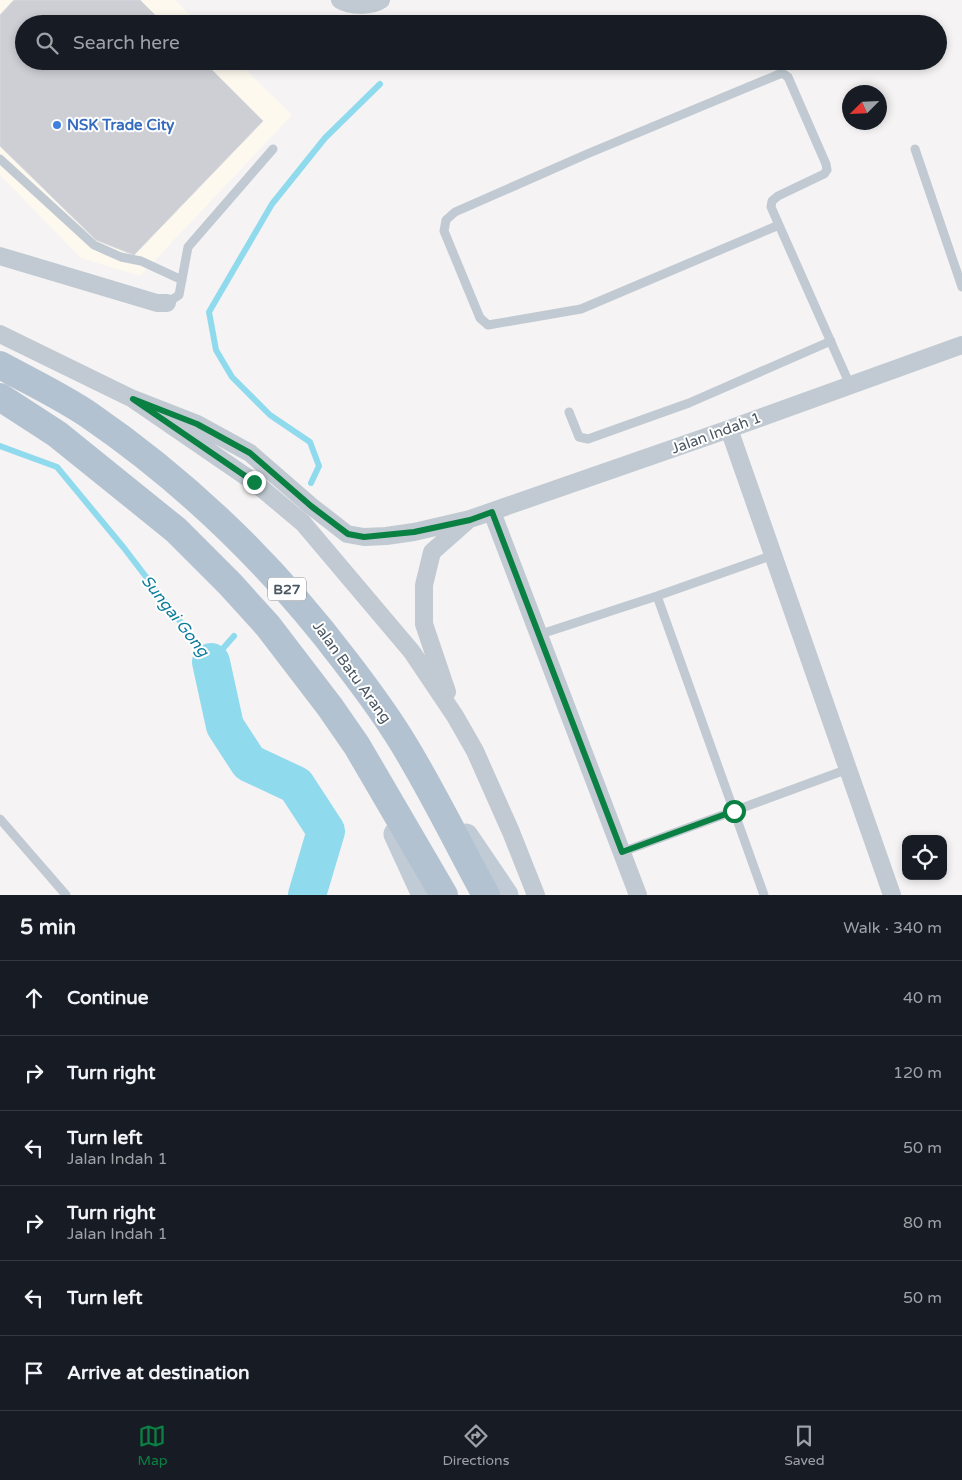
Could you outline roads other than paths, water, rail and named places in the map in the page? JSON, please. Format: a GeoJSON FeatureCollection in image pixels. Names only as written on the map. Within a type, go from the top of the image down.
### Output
{"type":"FeatureCollection","features":[{"type":"Feature","properties":{"kind":"main road","name":"Jalan Batu Arang"},"geometry":{"type":"LineString","coordinates":[[0,365],[87,414],[153,462],[217,516],[306,610],[370,693],[403,743],[486,895]]}},
{"type":"Feature","properties":{"kind":"main road","name":"B27"},"geometry":{"type":"LineString","coordinates":[[4,401],[57,434],[176,530],[230,584],[268,626],[330,707],[356,746],[444,895]]}},
{"type":"Feature","properties":{"kind":"main road"},"geometry":{"type":"LineString","coordinates":[[403,743],[506,895]]}},
{"type":"Feature","properties":{"kind":"main road"},"geometry":{"type":"LineString","coordinates":[[356,746],[424,895]]}},
{"type":"Feature","properties":{"kind":"street"},"geometry":{"type":"LineString","coordinates":[[340,0],[346,4],[378,2]]}},
{"type":"Feature","properties":{"kind":"street"},"geometry":{"type":"LineString","coordinates":[[0,256],[167,303]]}},
{"type":"Feature","properties":{"kind":"street"},"geometry":{"type":"LineString","coordinates":[[0,334],[133,399],[254,482],[303,523],[412,652],[455,716],[475,751],[536,895]]}},
{"type":"Feature","properties":{"kind":"street","name":"Jalan Indah 1"},"geometry":{"type":"LineString","coordinates":[[133,399],[197,424],[250,453],[311,506],[348,534],[364,537],[386,536],[470,520],[962,345]]}},
{"type":"Feature","properties":{"kind":"street"},"geometry":{"type":"LineString","coordinates":[[729,429],[892,895]]}},
{"type":"Feature","properties":{"kind":"street"},"geometry":{"type":"LineString","coordinates":[[492,512],[638,895]]}},
{"type":"Feature","properties":{"kind":"street","name":"Jalan Indah 1"},"geometry":{"type":"LineString","coordinates":[[455,716],[424,624],[424,585],[432,552],[470,520]]}},
{"type":"Feature","properties":{"kind":"lane"},"geometry":{"type":"LineString","coordinates":[[779,225],[581,309],[488,325],[480,318],[444,231],[446,220],[455,212],[587,154],[782,73],[788,77],[827,170],[824,174],[778,196],[772,201],[771,207],[832,342],[850,385]]}},
{"type":"Feature","properties":{"kind":"lane"},"geometry":{"type":"LineString","coordinates":[[167,303],[179,295],[188,247],[273,149]]}},
{"type":"Feature","properties":{"kind":"lane"},"geometry":{"type":"LineString","coordinates":[[915,149],[962,287]]}},
{"type":"Feature","properties":{"kind":"lane"},"geometry":{"type":"LineString","coordinates":[[0,159],[94,245],[121,257],[141,261],[182,280]]}},
{"type":"Feature","properties":{"kind":"lane"},"geometry":{"type":"LineString","coordinates":[[569,412],[579,437],[588,439],[689,403],[832,342]]}},
{"type":"Feature","properties":{"kind":"lane"},"geometry":{"type":"LineString","coordinates":[[538,634],[657,596],[773,555]]}},
{"type":"Feature","properties":{"kind":"lane"},"geometry":{"type":"LineString","coordinates":[[657,596],[764,895]]}},
{"type":"Feature","properties":{"kind":"lane"},"geometry":{"type":"LineString","coordinates":[[622,852],[848,769]]}},
{"type":"Feature","properties":{"kind":"lane"},"geometry":{"type":"LineString","coordinates":[[0,819],[66,895]]}},
{"type":"Feature","properties":{"kind":"waterway"},"geometry":{"type":"LineString","coordinates":[[311,483],[319,466],[310,442],[270,415],[232,377],[216,350],[209,312],[272,204],[325,138],[380,84]]}},
{"type":"Feature","properties":{"kind":"waterway","name":"Sungai Gong"},"geometry":{"type":"LineString","coordinates":[[0,446],[57,467],[124,548],[211,662],[234,636]]}},
{"type":"Feature","properties":{"kind":"waterway","name":"Sungai Gong"},"geometry":{"type":"LineString","coordinates":[[211,662],[225,726],[249,763],[296,785],[326,831],[307,895]]}},
{"type":"Feature","properties":{"kind":"place","name":"NSK Trade City"},"geometry":{"type":"Point","coordinates":[57,125]}}]}
